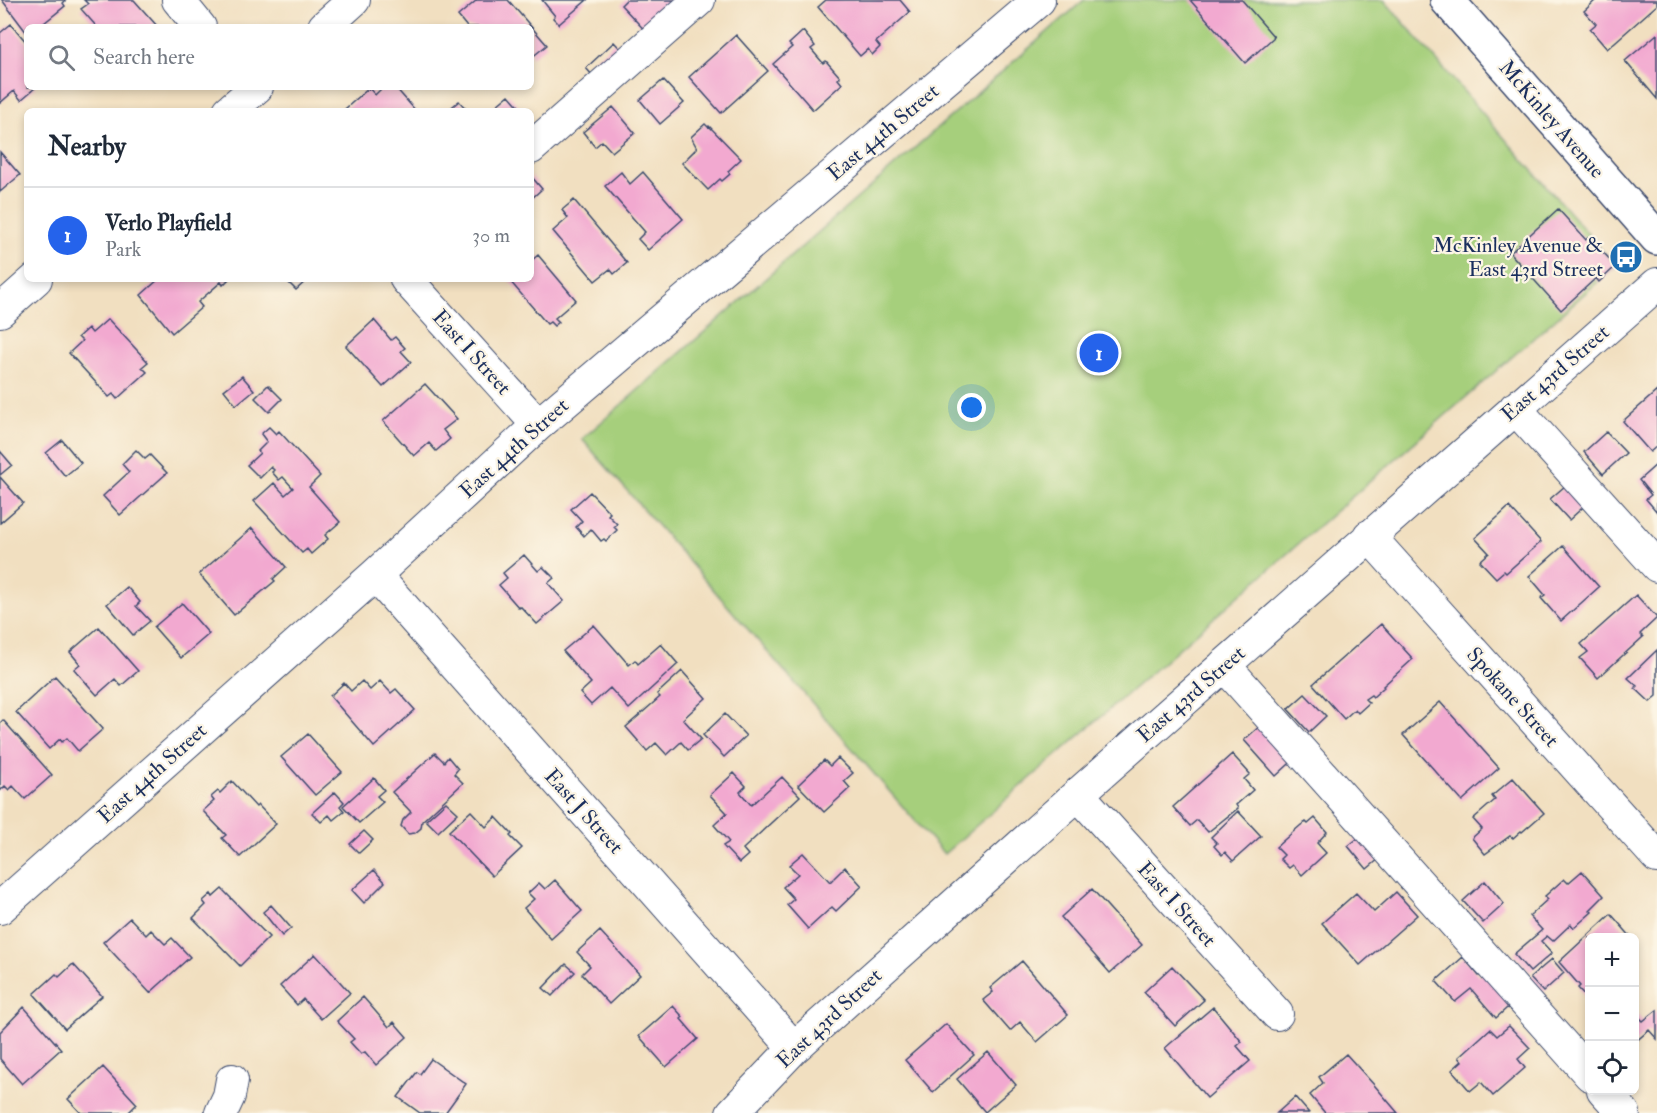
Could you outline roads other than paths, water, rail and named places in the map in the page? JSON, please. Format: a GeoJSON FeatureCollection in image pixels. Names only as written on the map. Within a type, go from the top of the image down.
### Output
{"type":"FeatureCollection","features":[{"type":"Feature","properties":{"kind":"main road","name":"McKinley Avenue"},"geometry":{"type":"LineString","coordinates":[[1446,0],[1657,238]]}},
{"type":"Feature","properties":{"kind":"street"},"geometry":{"type":"LineString","coordinates":[[178,0],[198,24]]}},
{"type":"Feature","properties":{"kind":"street"},"geometry":{"type":"LineString","coordinates":[[327,24],[354,0]]}},
{"type":"Feature","properties":{"kind":"street"},"geometry":{"type":"LineString","coordinates":[[534,145],[699,0]]}},
{"type":"Feature","properties":{"kind":"street","name":"East 44th Street"},"geometry":{"type":"LineString","coordinates":[[0,908],[375,575],[538,425],[1039,0]]}},
{"type":"Feature","properties":{"kind":"street"},"geometry":{"type":"LineString","coordinates":[[235,108],[256,94]]}},
{"type":"Feature","properties":{"kind":"street"},"geometry":{"type":"LineString","coordinates":[[0,310],[33,282]]}},
{"type":"Feature","properties":{"kind":"street","name":"East I Street"},"geometry":{"type":"LineString","coordinates":[[409,282],[538,425]]}},
{"type":"Feature","properties":{"kind":"street","name":"East 43rd Street"},"geometry":{"type":"LineString","coordinates":[[732,1113],[794,1048],[1369,536],[1657,284]]}},
{"type":"Feature","properties":{"kind":"street"},"geometry":{"type":"LineString","coordinates":[[1515,408],[1657,566]]}},
{"type":"Feature","properties":{"kind":"street","name":"Spokane Street"},"geometry":{"type":"LineString","coordinates":[[1369,536],[1657,857]]}},
{"type":"Feature","properties":{"kind":"street","name":"East J Street"},"geometry":{"type":"LineString","coordinates":[[375,575],[794,1048]]}},
{"type":"Feature","properties":{"kind":"street"},"geometry":{"type":"LineString","coordinates":[[1224,665],[1585,1069]]}},
{"type":"Feature","properties":{"kind":"street","name":"East I Street"},"geometry":{"type":"LineString","coordinates":[[1078,794],[1276,1014]]}},
{"type":"Feature","properties":{"kind":"street"},"geometry":{"type":"LineString","coordinates":[[221,1113],[229,1096],[232,1080]]}},
{"type":"Feature","properties":{"kind":"street"},"geometry":{"type":"LineString","coordinates":[[1607,1095],[1623,1113]]}},
{"type":"Feature","properties":{"kind":"place","name":"McKinley Avenue & East 43rd Street"},"geometry":{"type":"Point","coordinates":[1626,257]}},
{"type":"Feature","properties":{"kind":"place","name":"Verlo Playfield"},"geometry":{"type":"Point","coordinates":[1099,353]}}]}
